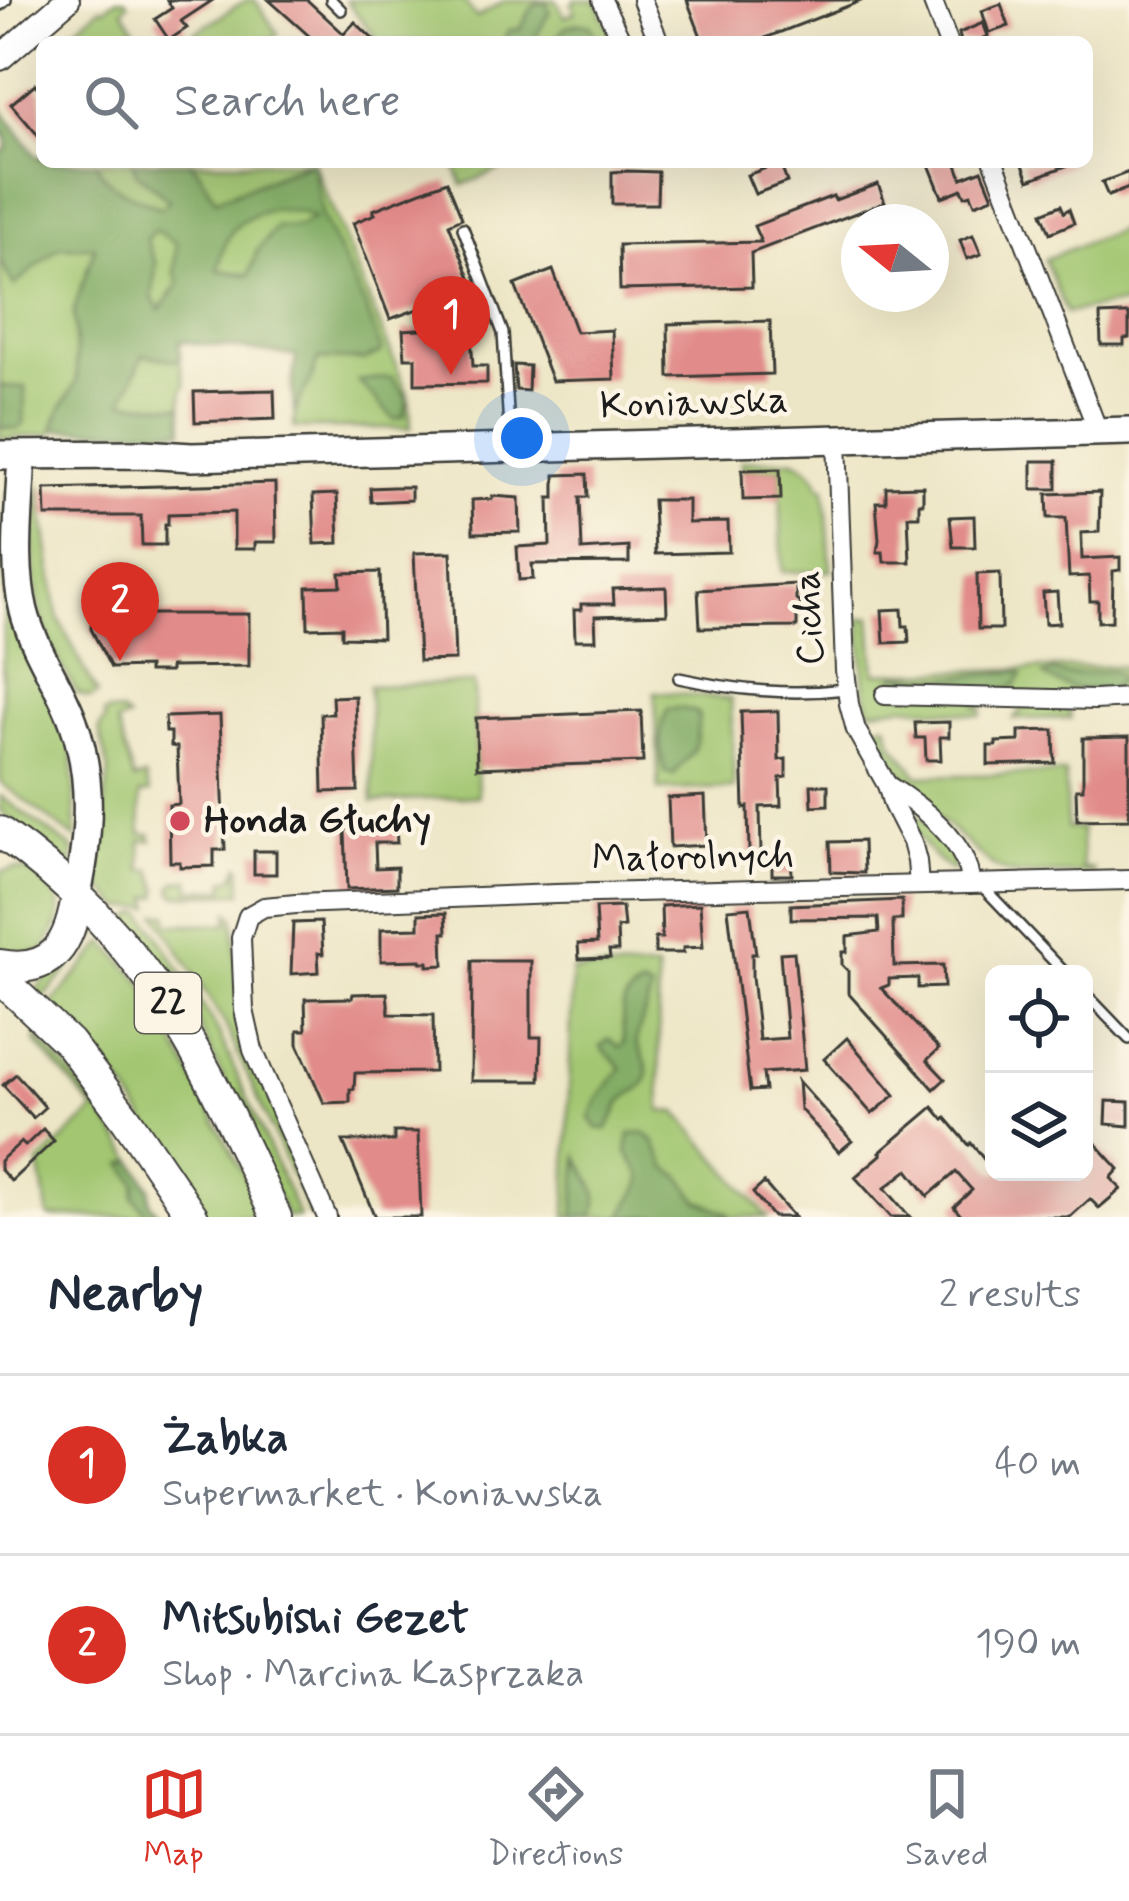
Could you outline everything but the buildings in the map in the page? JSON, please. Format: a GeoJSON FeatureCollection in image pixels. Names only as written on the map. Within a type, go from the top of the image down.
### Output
{"type":"FeatureCollection","features":[{"type":"Feature","properties":{"kind":"main road","name":"Koniawska"},"geometry":{"type":"LineString","coordinates":[[6,464],[149,465],[188,457],[1129,431]]}},
{"type":"Feature","properties":{"kind":"main road"},"geometry":{"type":"LineString","coordinates":[[6,464],[23,610],[73,721],[88,776],[89,809],[70,930],[59,950],[7,995]]}},
{"type":"Feature","properties":{"kind":"main road","name":"22"},"geometry":{"type":"LineString","coordinates":[[0,832],[43,864],[111,929],[163,995],[210,1076],[276,1217]]}},
{"type":"Feature","properties":{"kind":"main road"},"geometry":{"type":"LineString","coordinates":[[0,863],[43,864]]}},
{"type":"Feature","properties":{"kind":"main road"},"geometry":{"type":"LineString","coordinates":[[0,964],[30,966],[59,950]]}},
{"type":"Feature","properties":{"kind":"main road","name":"22"},"geometry":{"type":"LineString","coordinates":[[7,995],[69,1043],[193,1217]]}},
{"type":"Feature","properties":{"kind":"street"},"geometry":{"type":"LineString","coordinates":[[0,58],[67,0]]}},
{"type":"Feature","properties":{"kind":"street"},"geometry":{"type":"LineString","coordinates":[[602,0],[619,36]]}},
{"type":"Feature","properties":{"kind":"street"},"geometry":{"type":"LineString","coordinates":[[642,0],[657,36]]}},
{"type":"Feature","properties":{"kind":"street"},"geometry":{"type":"LineString","coordinates":[[932,0],[946,36]]}},
{"type":"Feature","properties":{"kind":"street"},"geometry":{"type":"LineString","coordinates":[[996,168],[1097,431]]}},
{"type":"Feature","properties":{"kind":"street","name":"Cicha"},"geometry":{"type":"LineString","coordinates":[[837,440],[847,689],[861,742],[887,785],[915,851],[919,885]]}},
{"type":"Feature","properties":{"kind":"street"},"geometry":{"type":"LineString","coordinates":[[886,695],[1129,698]]}},
{"type":"Feature","properties":{"kind":"street"},"geometry":{"type":"LineString","coordinates":[[887,785],[956,843],[975,884]]}},
{"type":"Feature","properties":{"kind":"street","name":"Małorolnych"},"geometry":{"type":"LineString","coordinates":[[328,1217],[248,1033],[241,938],[248,916],[258,908],[556,894],[1129,880]]}},
{"type":"Feature","properties":{"kind":"lane"},"geometry":{"type":"LineString","coordinates":[[331,0],[340,10]]}},
{"type":"Feature","properties":{"kind":"lane"},"geometry":{"type":"LineString","coordinates":[[464,228],[503,333],[510,448]]}},
{"type":"Feature","properties":{"kind":"lane"},"geometry":{"type":"LineString","coordinates":[[679,678],[760,692],[847,689]]}},
{"type":"Feature","properties":{"kind":"lane"},"geometry":{"type":"LineString","coordinates":[[975,884],[1057,965]]}},
{"type":"Feature","properties":{"kind":"lane"},"geometry":{"type":"LineString","coordinates":[[1093,1001],[1129,1039]]}},
{"type":"Feature","properties":{"kind":"green space"},"geometry":{"type":"Polygon","coordinates":[[[125,0],[128,4],[122,9],[139,36],[66,36],[101,7],[125,0]]]}},
{"type":"Feature","properties":{"kind":"green space"},"geometry":{"type":"Polygon","coordinates":[[[246,0],[255,0],[278,34],[276,36],[190,36],[246,0]]]}},
{"type":"Feature","properties":{"kind":"green space"},"geometry":{"type":"Polygon","coordinates":[[[346,0],[463,0],[477,18],[505,0],[556,0],[565,17],[575,12],[575,0],[596,0],[612,36],[375,36],[346,0]]]}},
{"type":"Feature","properties":{"kind":"green space"},"geometry":{"type":"Polygon","coordinates":[[[537,3],[547,3],[550,11],[536,36],[505,36],[520,29],[537,3]]]}},
{"type":"Feature","properties":{"kind":"green space"},"geometry":{"type":"Polygon","coordinates":[[[591,25],[596,36],[558,36],[566,27],[591,25]]]}},
{"type":"Feature","properties":{"kind":"green space"},"geometry":{"type":"Polygon","coordinates":[[[0,107],[36,157],[36,168],[99,168],[114,185],[161,208],[169,200],[134,168],[196,168],[216,200],[298,168],[314,168],[323,219],[382,352],[365,360],[318,359],[294,411],[296,356],[180,341],[180,361],[143,355],[123,402],[182,406],[183,430],[53,430],[77,381],[74,310],[95,247],[59,247],[14,286],[0,260],[0,154],[7,148],[6,133],[0,136],[0,107]],[[273,209],[241,223],[224,246],[218,270],[249,275],[257,251],[276,227],[298,227],[314,218],[273,209]],[[155,230],[146,239],[156,264],[152,298],[160,310],[179,284],[176,243],[155,230]]]}},
{"type":"Feature","properties":{"kind":"green space"},"geometry":{"type":"Polygon","coordinates":[[[134,168],[170,200],[162,208],[133,196],[100,171],[134,168]]]}},
{"type":"Feature","properties":{"kind":"green space"},"geometry":{"type":"Polygon","coordinates":[[[196,168],[294,168],[215,200],[196,168]]]}},
{"type":"Feature","properties":{"kind":"green space"},"geometry":{"type":"Polygon","coordinates":[[[314,168],[409,397],[411,428],[294,428],[299,402],[318,359],[365,360],[323,219],[314,168]]]}},
{"type":"Feature","properties":{"kind":"green space"},"geometry":{"type":"Polygon","coordinates":[[[456,168],[504,168],[463,185],[456,168]]]}},
{"type":"Feature","properties":{"kind":"green space"},"geometry":{"type":"Polygon","coordinates":[[[273,209],[315,218],[257,251],[250,275],[218,270],[234,229],[273,209]]]}},
{"type":"Feature","properties":{"kind":"green space"},"geometry":{"type":"Polygon","coordinates":[[[1129,226],[1129,304],[1066,313],[1045,259],[1129,226]]]}},
{"type":"Feature","properties":{"kind":"green space"},"geometry":{"type":"Polygon","coordinates":[[[155,230],[177,243],[179,284],[159,310],[152,298],[156,264],[146,239],[155,230]]]}},
{"type":"Feature","properties":{"kind":"green space"},"geometry":{"type":"Polygon","coordinates":[[[95,246],[74,310],[77,381],[52,434],[0,439],[0,427],[17,429],[23,424],[25,388],[0,386],[0,260],[14,285],[59,247],[95,246]]]}},
{"type":"Feature","properties":{"kind":"green space"},"geometry":{"type":"Polygon","coordinates":[[[143,355],[180,361],[185,386],[182,406],[122,403],[143,355]]]}},
{"type":"Feature","properties":{"kind":"green space"},"geometry":{"type":"Polygon","coordinates":[[[391,377],[408,398],[404,417],[394,419],[358,381],[391,377]]]}},
{"type":"Feature","properties":{"kind":"green space"},"geometry":{"type":"Polygon","coordinates":[[[0,386],[25,387],[24,424],[17,429],[0,427],[0,386]]]}},
{"type":"Feature","properties":{"kind":"green space"},"geometry":{"type":"Polygon","coordinates":[[[794,460],[825,487],[831,571],[782,572],[780,469],[742,470],[742,461],[794,460]]]}},
{"type":"Feature","properties":{"kind":"green space"},"geometry":{"type":"Polygon","coordinates":[[[39,484],[58,617],[97,694],[90,698],[77,693],[41,616],[34,560],[39,484]]]}},
{"type":"Feature","properties":{"kind":"green space"},"geometry":{"type":"Polygon","coordinates":[[[7,489],[11,578],[72,741],[76,839],[0,782],[7,489]]]}},
{"type":"Feature","properties":{"kind":"green space"},"geometry":{"type":"Polygon","coordinates":[[[871,617],[875,673],[1122,666],[1123,672],[1129,672],[1129,693],[973,705],[982,709],[981,715],[904,706],[870,710],[860,618],[871,617]]]}},
{"type":"Feature","properties":{"kind":"green space"},"geometry":{"type":"Polygon","coordinates":[[[1052,671],[1066,675],[1112,671],[1120,680],[1111,689],[1084,690],[1044,675],[1052,671]]]}},
{"type":"Feature","properties":{"kind":"green space"},"geometry":{"type":"Polygon","coordinates":[[[1023,674],[1016,685],[985,692],[890,682],[898,675],[943,678],[1023,674]]]}},
{"type":"Feature","properties":{"kind":"green space"},"geometry":{"type":"Polygon","coordinates":[[[474,683],[478,796],[373,802],[369,686],[474,683]]]}},
{"type":"Feature","properties":{"kind":"green space"},"geometry":{"type":"Polygon","coordinates":[[[655,692],[731,699],[734,788],[659,790],[655,692]]]}},
{"type":"Feature","properties":{"kind":"green space"},"geometry":{"type":"Polygon","coordinates":[[[1058,704],[1068,709],[1071,718],[1014,719],[1024,706],[1058,704]]]}},
{"type":"Feature","properties":{"kind":"green space"},"geometry":{"type":"Polygon","coordinates":[[[681,708],[699,716],[693,750],[674,775],[665,773],[661,732],[668,709],[681,708]]]}},
{"type":"Feature","properties":{"kind":"green space"},"geometry":{"type":"Polygon","coordinates":[[[109,712],[128,719],[117,723],[134,780],[145,777],[150,793],[140,794],[141,834],[151,835],[152,841],[141,841],[142,870],[152,870],[159,890],[158,896],[150,897],[151,907],[121,908],[101,886],[97,862],[109,771],[99,729],[109,712]]]}},
{"type":"Feature","properties":{"kind":"green space"},"geometry":{"type":"Polygon","coordinates":[[[887,724],[892,741],[918,776],[1065,773],[1067,828],[1081,829],[1082,869],[1093,869],[1093,873],[1020,875],[993,866],[892,768],[865,727],[870,726],[886,757],[909,784],[875,725],[887,724]]]}},
{"type":"Feature","properties":{"kind":"green space"},"geometry":{"type":"Polygon","coordinates":[[[0,796],[73,849],[72,866],[0,811],[0,796]]]}},
{"type":"Feature","properties":{"kind":"green space"},"geometry":{"type":"Polygon","coordinates":[[[899,801],[944,840],[954,860],[953,871],[928,850],[899,801]]]}},
{"type":"Feature","properties":{"kind":"green space"},"geometry":{"type":"Polygon","coordinates":[[[240,864],[242,893],[176,895],[172,891],[177,881],[190,880],[191,890],[225,889],[225,880],[234,878],[240,864]]]}},
{"type":"Feature","properties":{"kind":"green space"},"geometry":{"type":"Polygon","coordinates":[[[15,869],[34,874],[56,896],[59,920],[43,951],[0,957],[0,872],[15,869]]]}},
{"type":"Feature","properties":{"kind":"green space"},"geometry":{"type":"Polygon","coordinates":[[[229,912],[234,917],[239,1023],[319,1217],[310,1217],[225,1024],[157,914],[168,914],[169,924],[228,924],[229,912]]]}},
{"type":"Feature","properties":{"kind":"green space"},"geometry":{"type":"Polygon","coordinates":[[[138,913],[155,929],[218,1031],[299,1217],[287,1217],[189,1004],[127,921],[138,913]]]}},
{"type":"Feature","properties":{"kind":"green space"},"geometry":{"type":"Polygon","coordinates":[[[85,916],[100,932],[43,999],[36,990],[74,947],[85,916]]]}},
{"type":"Feature","properties":{"kind":"green space"},"geometry":{"type":"Polygon","coordinates":[[[105,942],[143,983],[266,1217],[205,1217],[127,1091],[51,1005],[105,942]]]}},
{"type":"Feature","properties":{"kind":"green space"},"geometry":{"type":"Polygon","coordinates":[[[657,969],[661,1111],[677,1112],[768,1217],[566,1217],[572,971],[657,969]]]}},
{"type":"Feature","properties":{"kind":"green space"},"geometry":{"type":"Polygon","coordinates":[[[644,987],[651,991],[636,1040],[647,1079],[623,1100],[606,1129],[597,1128],[590,1118],[597,1100],[621,1068],[601,1046],[609,1039],[620,1047],[624,1043],[625,1003],[644,987]]]}},
{"type":"Feature","properties":{"kind":"green space"},"geometry":{"type":"Polygon","coordinates":[[[36,1036],[76,1080],[134,1161],[125,1165],[136,1184],[134,1197],[149,1217],[49,1217],[39,1163],[95,1110],[35,1041],[36,1036]]]}},
{"type":"Feature","properties":{"kind":"green space"},"geometry":{"type":"Polygon","coordinates":[[[644,1132],[667,1168],[680,1176],[699,1201],[729,1213],[726,1217],[623,1215],[642,1178],[627,1151],[630,1134],[644,1132]]]}},
{"type":"Feature","properties":{"kind":"green space"},"geometry":{"type":"Polygon","coordinates":[[[578,1157],[596,1194],[592,1217],[574,1217],[578,1157]]]}},
{"type":"Feature","properties":{"kind":"green space"},"geometry":{"type":"Polygon","coordinates":[[[134,1161],[160,1217],[149,1217],[134,1197],[136,1184],[124,1164],[134,1161]]]}},
{"type":"Feature","properties":{"kind":"place","name":"Żabka"},"geometry":{"type":"Point","coordinates":[451,375]}},
{"type":"Feature","properties":{"kind":"place","name":"Mitsubishi Gezet"},"geometry":{"type":"Point","coordinates":[120,661]}},
{"type":"Feature","properties":{"kind":"place","name":"Honda Głuchy"},"geometry":{"type":"Point","coordinates":[180,821]}}]}
